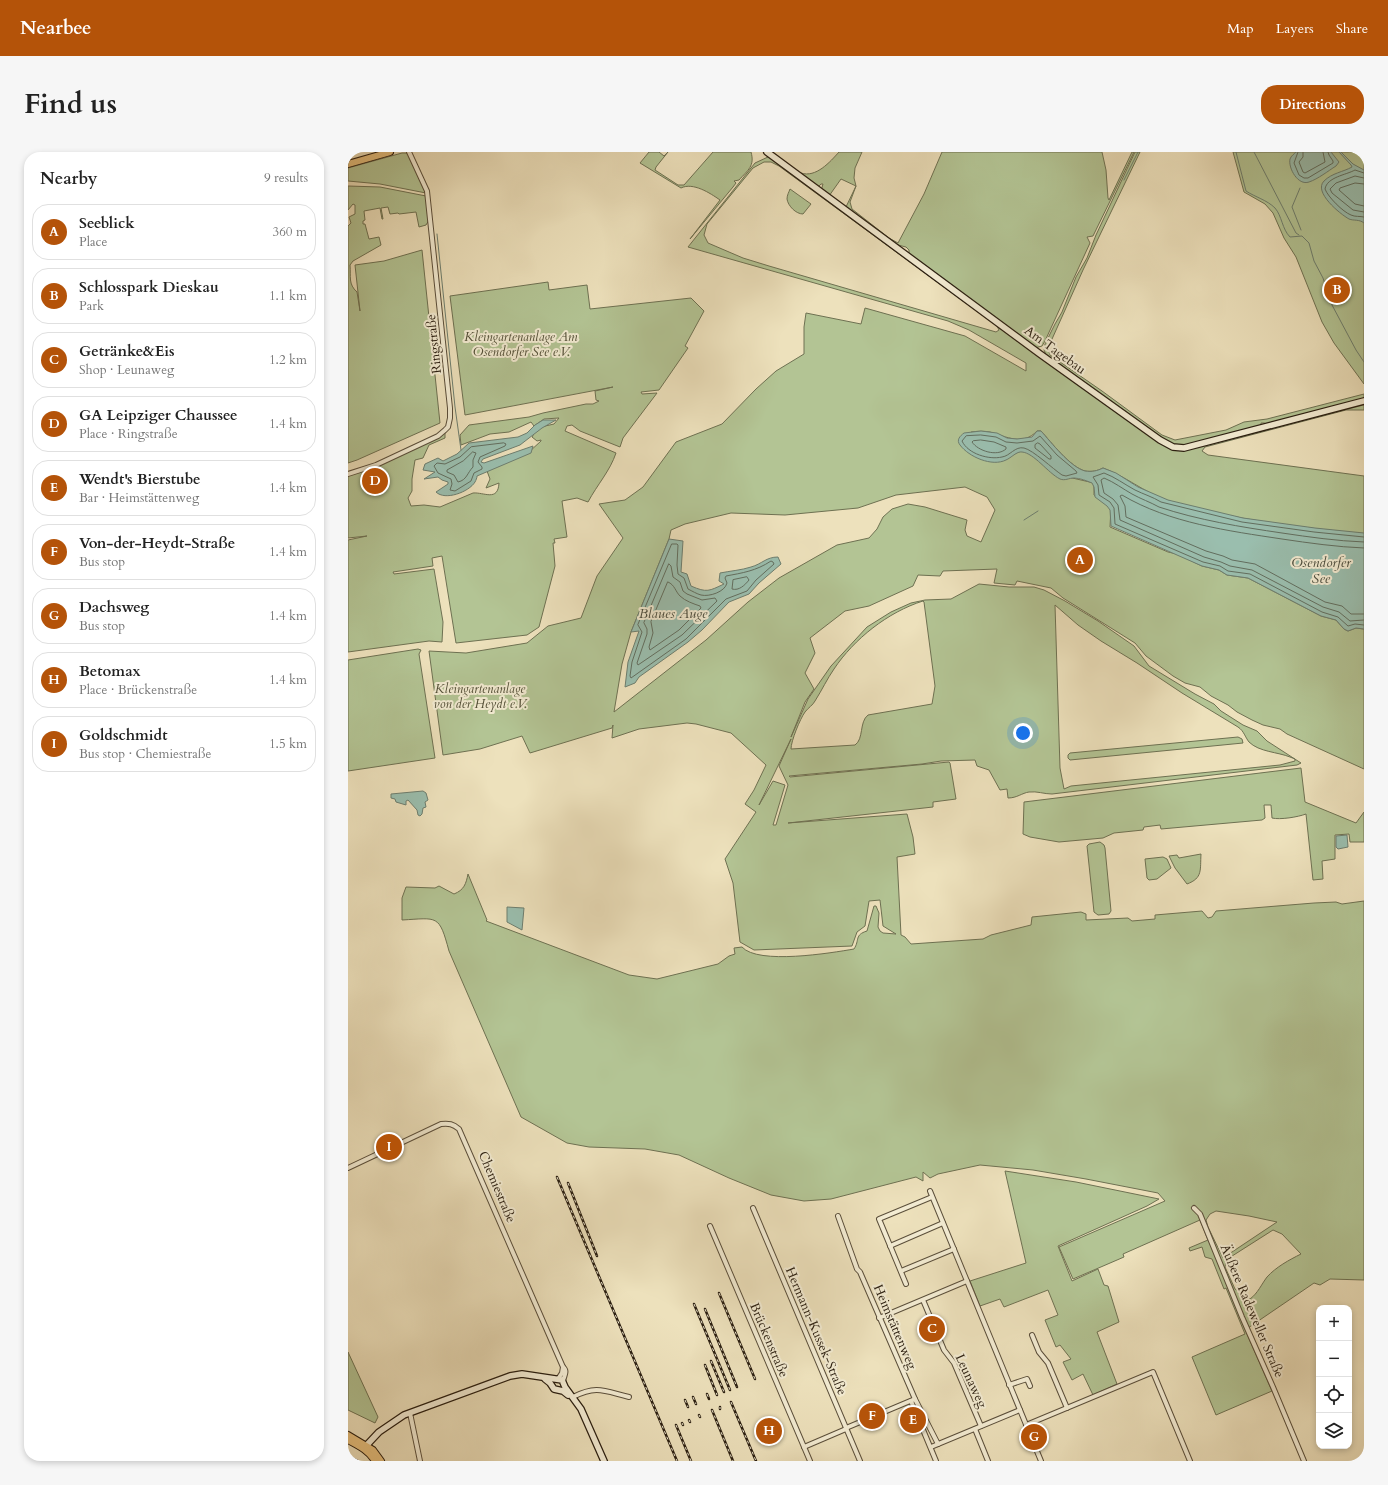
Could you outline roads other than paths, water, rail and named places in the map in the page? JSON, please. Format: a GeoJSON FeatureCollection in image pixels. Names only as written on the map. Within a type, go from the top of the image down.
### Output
{"type":"FeatureCollection","features":[{"type":"Feature","properties":{"kind":"main road"},"geometry":{"type":"LineString","coordinates":[[348,164],[387,152]]}},
{"type":"Feature","properties":{"kind":"main road"},"geometry":{"type":"LineString","coordinates":[[348,1435],[377,1458]]}},
{"type":"Feature","properties":{"kind":"main road"},"geometry":{"type":"LineString","coordinates":[[348,1440],[365,1447]]}},
{"type":"Feature","properties":{"kind":"street","name":"Ringstraße"},"geometry":{"type":"LineString","coordinates":[[348,474],[376,465],[438,436],[445,430],[450,418],[446,365],[427,191],[409,152]]}},
{"type":"Feature","properties":{"kind":"street","name":"Am Tagebau"},"geometry":{"type":"LineString","coordinates":[[767,152],[1058,367],[1160,440],[1173,447],[1184,448],[1364,401]]}},
{"type":"Feature","properties":{"kind":"street","name":"Chemiestraße"},"geometry":{"type":"LineString","coordinates":[[348,1168],[441,1124],[446,1123],[455,1125],[459,1129],[566,1372],[560,1381]]}},
{"type":"Feature","properties":{"kind":"street"},"geometry":{"type":"LineString","coordinates":[[930,1191],[1041,1461]]}},
{"type":"Feature","properties":{"kind":"street"},"geometry":{"type":"LineString","coordinates":[[906,1284],[879,1219],[932,1197]]}},
{"type":"Feature","properties":{"kind":"street","name":"Hermann-Kussek-Straße"},"geometry":{"type":"LineString","coordinates":[[753,1208],[860,1461]]}},
{"type":"Feature","properties":{"kind":"street","name":"Äußere Radeweller Straße"},"geometry":{"type":"LineString","coordinates":[[1194,1208],[1200,1214],[1242,1317],[1304,1461]]}},
{"type":"Feature","properties":{"kind":"street","name":"Heimstättenweg"},"geometry":{"type":"LineString","coordinates":[[838,1216],[857,1269],[860,1272],[913,1400],[936,1461]]}},
{"type":"Feature","properties":{"kind":"street"},"geometry":{"type":"LineString","coordinates":[[890,1246],[943,1223]]}},
{"type":"Feature","properties":{"kind":"street","name":"Brückenstraße"},"geometry":{"type":"LineString","coordinates":[[710,1226],[810,1461]]}},
{"type":"Feature","properties":{"kind":"street"},"geometry":{"type":"LineString","coordinates":[[901,1271],[954,1249]]}},
{"type":"Feature","properties":{"kind":"street"},"geometry":{"type":"LineString","coordinates":[[879,1318],[967,1281]]}},
{"type":"Feature","properties":{"kind":"street","name":"Leunaweg"},"geometry":{"type":"LineString","coordinates":[[923,1300],[944,1350],[954,1364],[980,1426]]}},
{"type":"Feature","properties":{"kind":"street"},"geometry":{"type":"LineString","coordinates":[[1032,1335],[1039,1352],[1048,1363],[1067,1408]]}},
{"type":"Feature","properties":{"kind":"street"},"geometry":{"type":"LineString","coordinates":[[1026,1425],[1153,1372],[1190,1461]]}},
{"type":"Feature","properties":{"kind":"street"},"geometry":{"type":"LineString","coordinates":[[365,1447],[386,1426],[410,1413],[510,1376],[522,1374],[560,1381],[581,1409],[604,1461]]}},
{"type":"Feature","properties":{"kind":"street"},"geometry":{"type":"LineString","coordinates":[[539,1376],[548,1381],[554,1388],[572,1396],[598,1389],[629,1396]]}},
{"type":"Feature","properties":{"kind":"street"},"geometry":{"type":"LineString","coordinates":[[1009,1385],[1027,1379],[1030,1386]]}},
{"type":"Feature","properties":{"kind":"street"},"geometry":{"type":"LineString","coordinates":[[552,1385],[553,1382],[560,1381]]}},
{"type":"Feature","properties":{"kind":"street"},"geometry":{"type":"LineString","coordinates":[[559,1390],[562,1388],[560,1381]]}},
{"type":"Feature","properties":{"kind":"street"},"geometry":{"type":"LineString","coordinates":[[804,1447],[913,1400]]}},
{"type":"Feature","properties":{"kind":"street","name":"Heimstättenweg"},"geometry":{"type":"LineString","coordinates":[[913,1400],[938,1444]]}},
{"type":"Feature","properties":{"kind":"street"},"geometry":{"type":"LineString","coordinates":[[930,1447],[1020,1410]]}},
{"type":"Feature","properties":{"kind":"street"},"geometry":{"type":"LineString","coordinates":[[410,1413],[420,1461]]}},
{"type":"Feature","properties":{"kind":"street","name":"Leunaweg"},"geometry":{"type":"LineString","coordinates":[[974,1429],[988,1461]]}},
{"type":"Feature","properties":{"kind":"street"},"geometry":{"type":"LineString","coordinates":[[374,1437],[377,1458]]}},
{"type":"Feature","properties":{"kind":"water"},"geometry":{"type":"Polygon","coordinates":[[[1296,152],[1331,152],[1339,162],[1336,166],[1319,177],[1305,183],[1298,179],[1292,171],[1290,159],[1296,152]]]}},
{"type":"Feature","properties":{"kind":"water"},"geometry":{"type":"Polygon","coordinates":[[[1339,152],[1341,152],[1353,164],[1364,170],[1364,223],[1349,219],[1334,208],[1322,191],[1322,186],[1327,178],[1352,167],[1339,152]]]}},
{"type":"Feature","properties":{"kind":"water"},"geometry":{"type":"Polygon","coordinates":[[[543,420],[556,420],[542,428],[520,445],[483,459],[481,462],[484,463],[533,446],[531,453],[477,476],[472,486],[462,492],[445,496],[440,495],[436,492],[448,484],[448,482],[438,477],[424,479],[435,472],[423,470],[425,464],[438,458],[443,461],[457,454],[469,443],[518,437],[527,433],[543,420]]]}},
{"type":"Feature","properties":{"kind":"water","name":"Osendorfer See"},"geometry":{"type":"Polygon","coordinates":[[[981,431],[997,433],[1007,438],[1017,439],[1032,437],[1037,431],[1041,431],[1061,454],[1079,469],[1085,471],[1097,471],[1103,468],[1116,473],[1138,487],[1168,500],[1243,518],[1364,533],[1364,629],[1356,628],[1348,631],[1344,629],[1336,620],[1321,616],[1248,578],[1227,575],[1219,570],[1202,566],[1111,526],[1110,510],[1095,497],[1092,483],[1076,478],[1064,480],[1060,479],[1027,453],[1020,452],[1000,462],[981,460],[975,457],[964,449],[958,440],[964,433],[981,431]]]}},
{"type":"Feature","properties":{"kind":"water","name":"Blaues Auge"},"geometry":{"type":"Polygon","coordinates":[[[669,539],[683,541],[681,572],[687,574],[691,586],[701,590],[711,590],[724,584],[719,581],[720,573],[755,566],[774,557],[778,557],[781,564],[749,594],[729,602],[688,642],[639,677],[635,683],[625,687],[628,662],[639,631],[631,632],[669,539]]]}},
{"type":"Feature","properties":{"kind":"water"},"geometry":{"type":"Polygon","coordinates":[[[423,791],[426,793],[428,800],[425,802],[426,807],[423,808],[420,816],[408,800],[406,801],[406,805],[396,802],[395,799],[391,798],[391,794],[423,791]]]}},
{"type":"Feature","properties":{"kind":"water"},"geometry":{"type":"Polygon","coordinates":[[[1347,835],[1348,847],[1338,849],[1336,847],[1336,836],[1347,835]]]}},
{"type":"Feature","properties":{"kind":"water"},"geometry":{"type":"Polygon","coordinates":[[[507,907],[524,908],[522,930],[507,922],[507,907]]]}},
{"type":"Feature","properties":{"kind":"waterway"},"geometry":{"type":"LineString","coordinates":[[1124,180],[1138,152]]}},
{"type":"Feature","properties":{"kind":"waterway"},"geometry":{"type":"LineString","coordinates":[[1236,152],[1246,191],[1275,208],[1287,234],[1290,237],[1302,236],[1309,243],[1314,261],[1323,278],[1332,305],[1364,362]]}},
{"type":"Feature","properties":{"kind":"waterway"},"geometry":{"type":"LineString","coordinates":[[1254,152],[1296,233],[1299,235]]}},
{"type":"Feature","properties":{"kind":"waterway"},"geometry":{"type":"LineString","coordinates":[[1300,188],[1292,207],[1301,230]]}},
{"type":"Feature","properties":{"kind":"waterway"},"geometry":{"type":"LineString","coordinates":[[437,234],[455,407],[461,450]]}},
{"type":"Feature","properties":{"kind":"waterway"},"geometry":{"type":"LineString","coordinates":[[1024,520],[1038,511]]}},
{"type":"Feature","properties":{"kind":"railway"},"geometry":{"type":"LineString","coordinates":[[557,1177],[677,1461]]}},
{"type":"Feature","properties":{"kind":"railway"},"geometry":{"type":"LineString","coordinates":[[568,1183],[597,1256]]}},
{"type":"Feature","properties":{"kind":"railway"},"geometry":{"type":"LineString","coordinates":[[719,1293],[755,1379]]}},
{"type":"Feature","properties":{"kind":"railway"},"geometry":{"type":"LineString","coordinates":[[694,1304],[730,1390]]}},
{"type":"Feature","properties":{"kind":"railway"},"geometry":{"type":"LineString","coordinates":[[705,1309],[737,1387]]}},
{"type":"Feature","properties":{"kind":"railway"},"geometry":{"type":"LineString","coordinates":[[711,1361],[724,1392]]}},
{"type":"Feature","properties":{"kind":"railway"},"geometry":{"type":"LineString","coordinates":[[705,1365],[717,1395]]}},
{"type":"Feature","properties":{"kind":"railway"},"geometry":{"type":"LineString","coordinates":[[707,1394],[709,1399]]}},
{"type":"Feature","properties":{"kind":"railway"},"geometry":{"type":"LineString","coordinates":[[693,1397],[696,1404]]}},
{"type":"Feature","properties":{"kind":"railway"},"geometry":{"type":"LineString","coordinates":[[685,1400],[688,1407]]}},
{"type":"Feature","properties":{"kind":"railway"},"geometry":{"type":"LineString","coordinates":[[731,1402],[756,1461]]}},
{"type":"Feature","properties":{"kind":"railway"},"geometry":{"type":"LineString","coordinates":[[712,1410],[733,1461]]}},
{"type":"Feature","properties":{"kind":"railway"},"geometry":{"type":"LineString","coordinates":[[676,1425],[691,1461]]}},
{"type":"Feature","properties":{"kind":"railway"},"geometry":{"type":"LineString","coordinates":[[348,1456],[358,1461]]}},
{"type":"Feature","properties":{"kind":"place","name":"Schlosspark Dieskau"},"geometry":{"type":"Point","coordinates":[1337,290]}},
{"type":"Feature","properties":{"kind":"place","name":"GA Leipziger Chaussee"},"geometry":{"type":"Point","coordinates":[375,481]}},
{"type":"Feature","properties":{"kind":"place","name":"Seeblick"},"geometry":{"type":"Point","coordinates":[1080,560]}},
{"type":"Feature","properties":{"kind":"place","name":"Goldschmidt"},"geometry":{"type":"Point","coordinates":[389,1147]}},
{"type":"Feature","properties":{"kind":"place","name":"Getränke&Eis"},"geometry":{"type":"Point","coordinates":[932,1329]}},
{"type":"Feature","properties":{"kind":"place","name":"Von-der-Heydt-Straße"},"geometry":{"type":"Point","coordinates":[872,1416]}},
{"type":"Feature","properties":{"kind":"place","name":"Wendt's Bierstube"},"geometry":{"type":"Point","coordinates":[913,1420]}},
{"type":"Feature","properties":{"kind":"place","name":"Betomax"},"geometry":{"type":"Point","coordinates":[769,1431]}},
{"type":"Feature","properties":{"kind":"place","name":"Dachsweg"},"geometry":{"type":"Point","coordinates":[1034,1437]}},
{"type":"Feature","properties":{"kind":"park label","name":"Kleingartenanlage Am Osendorfer See e.V."},"geometry":{"type":"Point","coordinates":[521,344]}},
{"type":"Feature","properties":{"kind":"park label","name":"Kleingartenanlage von der Heydt e.V."},"geometry":{"type":"Point","coordinates":[480,696]}}]}
